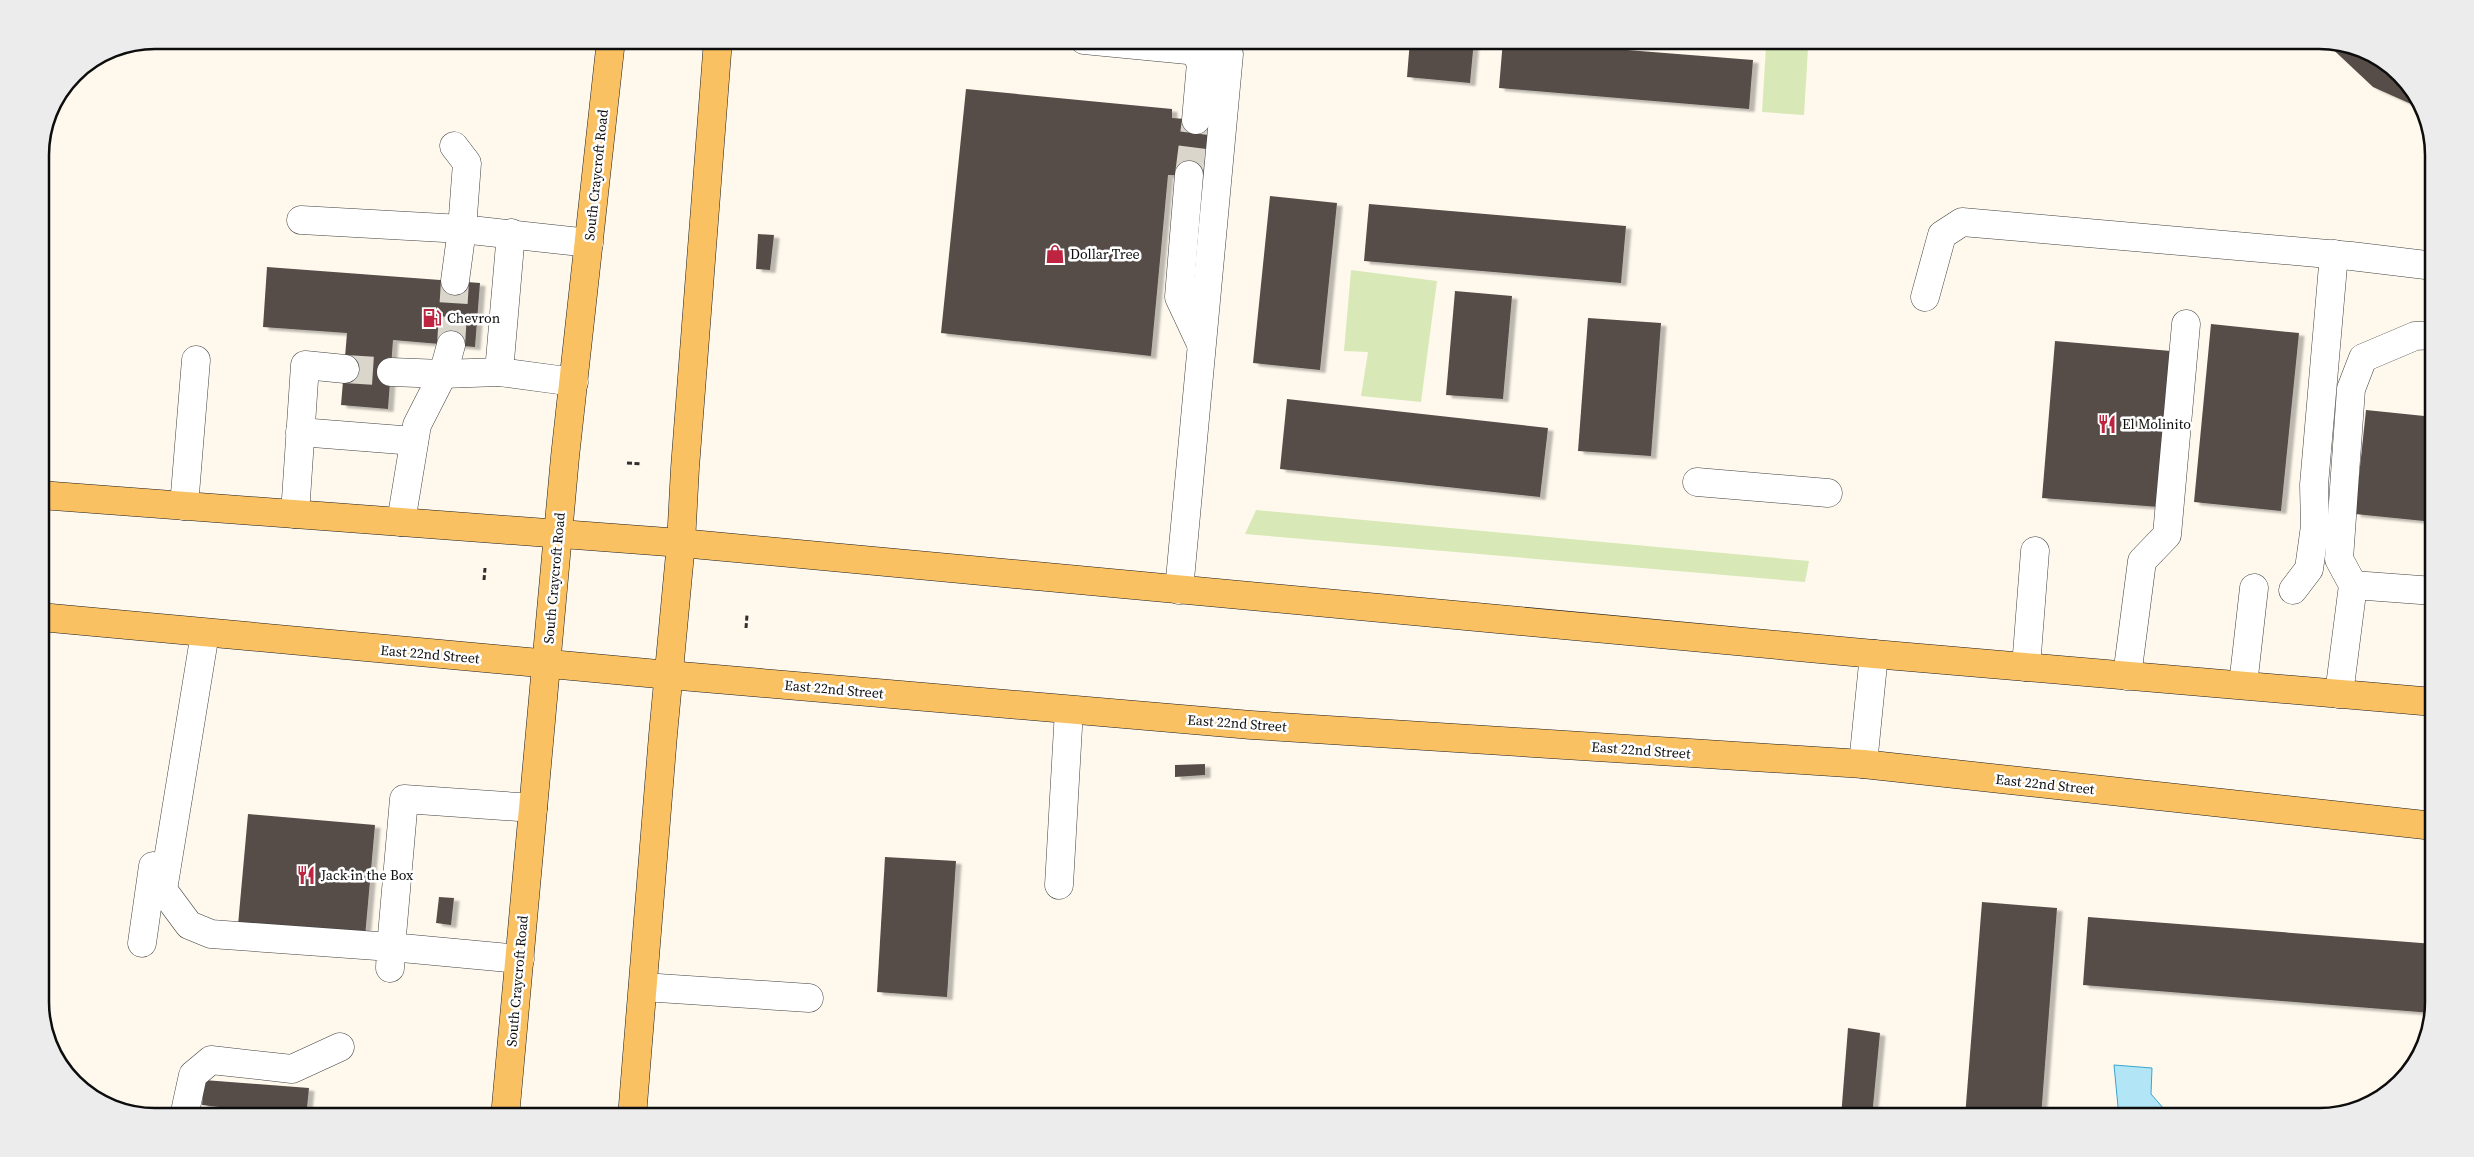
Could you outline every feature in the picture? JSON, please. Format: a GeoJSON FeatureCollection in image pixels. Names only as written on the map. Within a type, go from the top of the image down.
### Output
{"type":"FeatureCollection","features":[{"type":"Feature","properties":{"kind":"main road","name":"South Craycroft Road"},"geometry":{"type":"LineString","coordinates":[[506,1108],[558,535],[610,49]]}},
{"type":"Feature","properties":{"kind":"main road"},"geometry":{"type":"LineString","coordinates":[[633,1108],[682,543],[685,468],[717,49]]}},
{"type":"Feature","properties":{"kind":"main road"},"geometry":{"type":"LineString","coordinates":[[49,496],[682,543],[1874,654],[2425,701]]}},
{"type":"Feature","properties":{"kind":"main road","name":"East 22nd Street"},"geometry":{"type":"LineString","coordinates":[[49,618],[669,675],[1251,725],[1863,764],[2425,825]]}},
{"type":"Feature","properties":{"kind":"lane"},"geometry":{"type":"LineString","coordinates":[[1174,49],[1229,54],[1179,590]]}},
{"type":"Feature","properties":{"kind":"lane"},"geometry":{"type":"LineString","coordinates":[[1194,51],[1201,63],[1196,120]]}},
{"type":"Feature","properties":{"kind":"lane"},"geometry":{"type":"LineString","coordinates":[[454,146],[466,163],[462,229],[455,281]]}},
{"type":"Feature","properties":{"kind":"lane"},"geometry":{"type":"LineString","coordinates":[[1189,175],[1180,297],[1202,345]]}},
{"type":"Feature","properties":{"kind":"lane"},"geometry":{"type":"LineString","coordinates":[[301,220],[462,229],[589,243]]}},
{"type":"Feature","properties":{"kind":"lane"},"geometry":{"type":"LineString","coordinates":[[1925,297],[1942,235],[1962,222],[2334,254],[2425,265]]}},
{"type":"Feature","properties":{"kind":"lane"},"geometry":{"type":"LineString","coordinates":[[499,372],[511,233]]}},
{"type":"Feature","properties":{"kind":"lane"},"geometry":{"type":"LineString","coordinates":[[2293,590],[2309,569],[2315,526],[2314,485],[2334,254]]}},
{"type":"Feature","properties":{"kind":"lane"},"geometry":{"type":"LineString","coordinates":[[2127,676],[2142,561],[2167,535],[2186,324]]}},
{"type":"Feature","properties":{"kind":"lane"},"geometry":{"type":"LineString","coordinates":[[2339,694],[2353,585],[2339,559],[2351,388],[2364,358],[2415,336],[2425,335]]}},
{"type":"Feature","properties":{"kind":"lane"},"geometry":{"type":"LineString","coordinates":[[401,522],[417,425],[443,374],[451,345]]}},
{"type":"Feature","properties":{"kind":"lane"},"geometry":{"type":"LineString","coordinates":[[184,506],[196,360]]}},
{"type":"Feature","properties":{"kind":"lane"},"geometry":{"type":"LineString","coordinates":[[295,514],[304,365],[345,369]]}},
{"type":"Feature","properties":{"kind":"lane"},"geometry":{"type":"LineString","coordinates":[[391,372],[443,374],[499,372],[574,382]]}},
{"type":"Feature","properties":{"kind":"lane"},"geometry":{"type":"LineString","coordinates":[[300,432],[414,441]]}},
{"type":"Feature","properties":{"kind":"lane"},"geometry":{"type":"LineString","coordinates":[[1697,482],[1828,493]]}},
{"type":"Feature","properties":{"kind":"lane"},"geometry":{"type":"LineString","coordinates":[[2026,667],[2035,551]]}},
{"type":"Feature","properties":{"kind":"lane"},"geometry":{"type":"LineString","coordinates":[[2353,585],[2425,590]]}},
{"type":"Feature","properties":{"kind":"lane"},"geometry":{"type":"LineString","coordinates":[[2243,686],[2254,588]]}},
{"type":"Feature","properties":{"kind":"lane"},"geometry":{"type":"LineString","coordinates":[[205,633],[163,890],[189,925],[211,934],[391,958],[520,959]]}},
{"type":"Feature","properties":{"kind":"lane"},"geometry":{"type":"LineString","coordinates":[[1863,764],[1874,654]]}},
{"type":"Feature","properties":{"kind":"lane"},"geometry":{"type":"LineString","coordinates":[[1059,885],[1069,710]]}},
{"type":"Feature","properties":{"kind":"lane"},"geometry":{"type":"LineString","coordinates":[[142,943],[162,803],[180,779]]}},
{"type":"Feature","properties":{"kind":"lane"},"geometry":{"type":"LineString","coordinates":[[391,958],[404,799],[533,808]]}},
{"type":"Feature","properties":{"kind":"lane"},"geometry":{"type":"LineString","coordinates":[[643,987],[809,998]]}},
{"type":"Feature","properties":{"kind":"lane"},"geometry":{"type":"LineString","coordinates":[[186,1108],[193,1075],[211,1060],[292,1069],[340,1047]]}},
{"type":"Feature","properties":{"kind":"path"},"geometry":{"type":"LineString","coordinates":[[627,463],[642,464]]}},
{"type":"Feature","properties":{"kind":"path"},"geometry":{"type":"LineString","coordinates":[[484,568],[484,580]]}},
{"type":"Feature","properties":{"kind":"path"},"geometry":{"type":"LineString","coordinates":[[746,628],[747,615]]}},
{"type":"Feature","properties":{"kind":"green space"},"geometry":{"type":"Polygon","coordinates":[[[1766,49],[1808,49],[1804,115],[1762,112],[1766,49]]]}},
{"type":"Feature","properties":{"kind":"green space"},"geometry":{"type":"Polygon","coordinates":[[[1351,270],[1437,281],[1421,402],[1361,396],[1368,352],[1344,351],[1351,270]]]}},
{"type":"Feature","properties":{"kind":"green space"},"geometry":{"type":"Polygon","coordinates":[[[1256,510],[1809,561],[1805,582],[1245,534],[1256,510]]]}},
{"type":"Feature","properties":{"kind":"water"},"geometry":{"type":"Polygon","coordinates":[[[2114,1065],[2152,1068],[2151,1094],[2163,1108],[2118,1108],[2114,1065]]]}},
{"type":"Feature","properties":{"kind":"building"},"geometry":{"type":"Polygon","coordinates":[[[1409,49],[1473,49],[1470,83],[1407,77],[1409,49]]]}},
{"type":"Feature","properties":{"kind":"building"},"geometry":{"type":"Polygon","coordinates":[[[1502,49],[1616,49],[1753,60],[1749,109],[1499,88],[1502,49]]]}},
{"type":"Feature","properties":{"kind":"building"},"geometry":{"type":"Polygon","coordinates":[[[2334,50],[2353,54],[2384,71],[2403,90],[2412,105],[2373,87],[2334,50]]]}},
{"type":"Feature","properties":{"kind":"building","name":"Dollar Tree"},"geometry":{"type":"Polygon","coordinates":[[[966,89],[1172,109],[1172,118],[1213,121],[1208,176],[1168,175],[1151,356],[941,333],[966,89]]]}},
{"type":"Feature","properties":{"kind":"building"},"geometry":{"type":"Polygon","coordinates":[[[1270,196],[1337,203],[1320,370],[1253,363],[1270,196]]]}},
{"type":"Feature","properties":{"kind":"building"},"geometry":{"type":"Polygon","coordinates":[[[1369,204],[1626,226],[1621,283],[1364,261],[1369,204]]]}},
{"type":"Feature","properties":{"kind":"building"},"geometry":{"type":"Polygon","coordinates":[[[758,234],[774,235],[770,270],[756,269],[758,234]]]}},
{"type":"Feature","properties":{"kind":"building"},"geometry":{"type":"Polygon","coordinates":[[[267,267],[480,283],[475,347],[393,340],[388,409],[341,405],[347,333],[263,327],[267,267]]]}},
{"type":"Feature","properties":{"kind":"building"},"geometry":{"type":"Polygon","coordinates":[[[1455,291],[1512,296],[1503,399],[1446,395],[1455,291]]]}},
{"type":"Feature","properties":{"kind":"building"},"geometry":{"type":"Polygon","coordinates":[[[1588,318],[1661,323],[1651,456],[1578,451],[1588,318]]]}},
{"type":"Feature","properties":{"kind":"building"},"geometry":{"type":"Polygon","coordinates":[[[2211,324],[2299,333],[2281,511],[2194,502],[2211,324]]]}},
{"type":"Feature","properties":{"kind":"building","name":"El Molinito"},"geometry":{"type":"Polygon","coordinates":[[[2055,341],[2171,351],[2159,507],[2042,498],[2055,341]]]}},
{"type":"Feature","properties":{"kind":"building"},"geometry":{"type":"Polygon","coordinates":[[[1287,399],[1548,428],[1540,497],[1280,469],[1287,399]]]}},
{"type":"Feature","properties":{"kind":"building"},"geometry":{"type":"Polygon","coordinates":[[[2366,410],[2425,416],[2425,521],[2355,514],[2366,410]]]}},
{"type":"Feature","properties":{"kind":"building"},"geometry":{"type":"Polygon","coordinates":[[[1205,764],[1205,775],[1175,777],[1175,765],[1205,764]]]}},
{"type":"Feature","properties":{"kind":"building","name":"Jack in the Box"},"geometry":{"type":"Polygon","coordinates":[[[248,814],[375,825],[365,937],[238,925],[248,814]]]}},
{"type":"Feature","properties":{"kind":"building"},"geometry":{"type":"Polygon","coordinates":[[[885,857],[956,861],[947,997],[877,992],[885,857]]]}},
{"type":"Feature","properties":{"kind":"building"},"geometry":{"type":"Polygon","coordinates":[[[439,897],[454,898],[451,925],[436,923],[439,897]]]}},
{"type":"Feature","properties":{"kind":"building"},"geometry":{"type":"Polygon","coordinates":[[[1982,902],[2057,908],[2042,1108],[1966,1108],[1982,902]]]}},
{"type":"Feature","properties":{"kind":"building"},"geometry":{"type":"Polygon","coordinates":[[[2088,917],[2425,943],[2425,1012],[2083,985],[2088,917]]]}},
{"type":"Feature","properties":{"kind":"building"},"geometry":{"type":"Polygon","coordinates":[[[1848,1028],[1880,1033],[1873,1108],[1842,1108],[1848,1028]]]}},
{"type":"Feature","properties":{"kind":"building"},"geometry":{"type":"Polygon","coordinates":[[[204,1080],[309,1088],[307,1108],[228,1108],[202,1105],[204,1080]]]}},
{"type":"Feature","properties":{"kind":"tunnel"},"geometry":{"type":"LineString","coordinates":[[1189,175],[1196,120]]}},
{"type":"Feature","properties":{"kind":"tunnel"},"geometry":{"type":"LineString","coordinates":[[451,345],[455,281]]}},
{"type":"Feature","properties":{"kind":"tunnel"},"geometry":{"type":"LineString","coordinates":[[345,369],[391,372]]}},
{"type":"Feature","properties":{"kind":"place","name":"Dollar Tree"},"geometry":{"type":"Point","coordinates":[1055,254]}},
{"type":"Feature","properties":{"kind":"place","name":"Chevron"},"geometry":{"type":"Point","coordinates":[432,318]}},
{"type":"Feature","properties":{"kind":"place","name":"El Molinito"},"geometry":{"type":"Point","coordinates":[2107,424]}},
{"type":"Feature","properties":{"kind":"place","name":"Jack in the Box"},"geometry":{"type":"Point","coordinates":[306,875]}}]}
